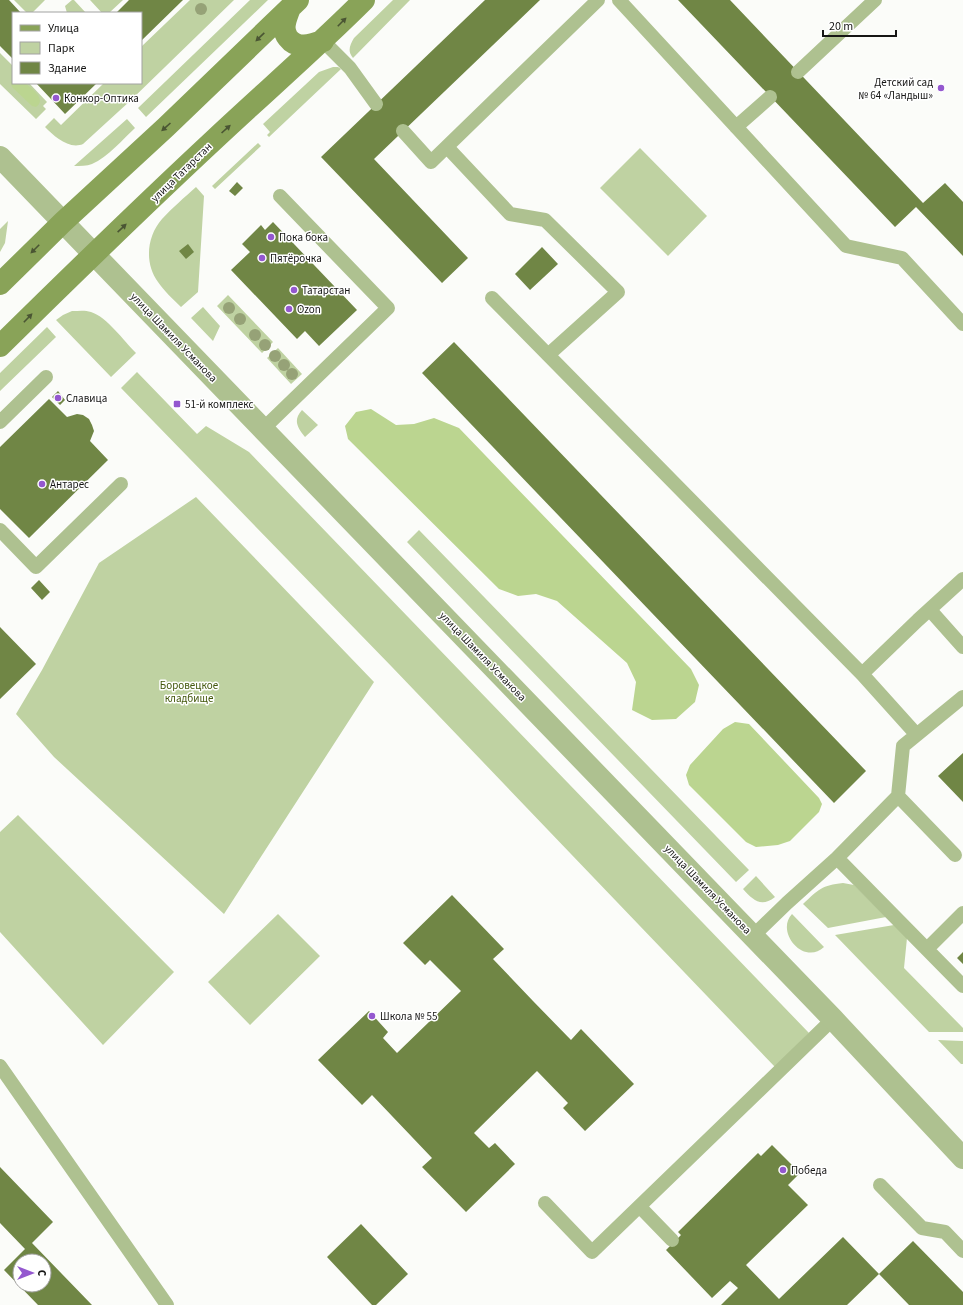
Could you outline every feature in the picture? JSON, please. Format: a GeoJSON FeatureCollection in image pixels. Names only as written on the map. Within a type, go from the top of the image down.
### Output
{"type":"FeatureCollection","features":[{"type":"Feature","properties":{"kind":"street","name":"улица Татарстан"},"geometry":{"type":"LineString","coordinates":[[0,346],[93,254],[323,41],[364,0]]}},
{"type":"Feature","properties":{"kind":"street"},"geometry":{"type":"LineString","coordinates":[[294,4],[284,24],[286,35],[292,43],[300,46],[310,46],[323,41]]}},
{"type":"Feature","properties":{"kind":"street"},"geometry":{"type":"LineString","coordinates":[[0,284],[63,222],[166,127],[294,4]]}},
{"type":"Feature","properties":{"kind":"street","name":"улица Шамиля Усманова"},"geometry":{"type":"LineString","coordinates":[[0,157],[833,1019],[963,1158]]}},
{"type":"Feature","properties":{"kind":"lane"},"geometry":{"type":"LineString","coordinates":[[403,131],[431,162],[598,0]]}},
{"type":"Feature","properties":{"kind":"lane"},"geometry":{"type":"LineString","coordinates":[[619,0],[846,246],[902,258],[963,324]]}},
{"type":"Feature","properties":{"kind":"lane"},"geometry":{"type":"LineString","coordinates":[[798,72],[875,0]]}},
{"type":"Feature","properties":{"kind":"lane"},"geometry":{"type":"LineString","coordinates":[[323,41],[350,68],[376,104]]}},
{"type":"Feature","properties":{"kind":"lane"},"geometry":{"type":"LineString","coordinates":[[736,127],[770,97]]}},
{"type":"Feature","properties":{"kind":"lane"},"geometry":{"type":"LineString","coordinates":[[447,147],[510,214],[545,220],[618,292],[548,355]]}},
{"type":"Feature","properties":{"kind":"lane"},"geometry":{"type":"LineString","coordinates":[[263,429],[388,308],[280,196]]}},
{"type":"Feature","properties":{"kind":"lane"},"geometry":{"type":"LineString","coordinates":[[492,298],[862,674],[916,734]]}},
{"type":"Feature","properties":{"kind":"lane"},"geometry":{"type":"LineString","coordinates":[[0,422],[46,377]]}},
{"type":"Feature","properties":{"kind":"lane"},"geometry":{"type":"LineString","coordinates":[[0,530],[36,567],[121,484]]}},
{"type":"Feature","properties":{"kind":"lane"},"geometry":{"type":"LineString","coordinates":[[862,674],[963,579]]}},
{"type":"Feature","properties":{"kind":"lane"},"geometry":{"type":"LineString","coordinates":[[930,610],[963,647]]}},
{"type":"Feature","properties":{"kind":"lane"},"geometry":{"type":"LineString","coordinates":[[753,936],[837,858],[898,796],[903,746],[963,696]]}},
{"type":"Feature","properties":{"kind":"lane"},"geometry":{"type":"LineString","coordinates":[[898,796],[955,855]]}},
{"type":"Feature","properties":{"kind":"lane"},"geometry":{"type":"LineString","coordinates":[[837,858],[963,986]]}},
{"type":"Feature","properties":{"kind":"lane"},"geometry":{"type":"LineString","coordinates":[[927,949],[963,913]]}},
{"type":"Feature","properties":{"kind":"lane"},"geometry":{"type":"LineString","coordinates":[[545,1203],[592,1252],[833,1019]]}},
{"type":"Feature","properties":{"kind":"lane"},"geometry":{"type":"LineString","coordinates":[[0,1066],[167,1305]]}},
{"type":"Feature","properties":{"kind":"lane"},"geometry":{"type":"LineString","coordinates":[[880,1185],[922,1228],[945,1232],[963,1250]]}},
{"type":"Feature","properties":{"kind":"lane"},"geometry":{"type":"LineString","coordinates":[[640,1207],[672,1240]]}},
{"type":"Feature","properties":{"kind":"green space"},"geometry":{"type":"Polygon","coordinates":[[[14,0],[45,0],[33,12],[26,12],[14,0]]]}},
{"type":"Feature","properties":{"kind":"green space"},"geometry":{"type":"Polygon","coordinates":[[[74,0],[85,12],[67,12],[65,6],[74,0]]]}},
{"type":"Feature","properties":{"kind":"green space"},"geometry":{"type":"Polygon","coordinates":[[[90,0],[123,0],[110,12],[101,12],[90,0]]]}},
{"type":"Feature","properties":{"kind":"green space"},"geometry":{"type":"Polygon","coordinates":[[[190,0],[234,0],[130,101],[83,144],[67,144],[57,138],[45,127],[54,118],[61,125],[103,84],[142,84],[142,46],[190,0]]]}},
{"type":"Feature","properties":{"kind":"green space"},"geometry":{"type":"Polygon","coordinates":[[[250,0],[268,0],[146,117],[138,108],[250,0]]]}},
{"type":"Feature","properties":{"kind":"green space"},"geometry":{"type":"Polygon","coordinates":[[[393,0],[410,0],[353,58],[350,53],[350,46],[354,38],[393,0]]]}},
{"type":"Feature","properties":{"kind":"green space"},"geometry":{"type":"Polygon","coordinates":[[[0,53],[12,65],[12,84],[30,84],[47,102],[43,106],[46,109],[36,119],[0,84],[0,53]]]}},
{"type":"Feature","properties":{"kind":"green space"},"geometry":{"type":"Polygon","coordinates":[[[333,67],[338,67],[341,69],[269,137],[267,135],[270,132],[263,124],[319,72],[333,67]]]}},
{"type":"Feature","properties":{"kind":"green space"},"geometry":{"type":"Polygon","coordinates":[[[12,81],[12,84],[26,84],[39,97],[39,104],[36,107],[32,106],[12,87],[11,83],[12,81]]]}},
{"type":"Feature","properties":{"kind":"green space"},"geometry":{"type":"Polygon","coordinates":[[[127,119],[135,128],[109,152],[92,164],[86,166],[74,166],[127,119]]]}},
{"type":"Feature","properties":{"kind":"green space"},"geometry":{"type":"Polygon","coordinates":[[[258,143],[261,146],[215,189],[212,186],[258,143]]]}},
{"type":"Feature","properties":{"kind":"green space"},"geometry":{"type":"Polygon","coordinates":[[[640,148],[707,216],[668,256],[600,188],[640,148]]]}},
{"type":"Feature","properties":{"kind":"green space"},"geometry":{"type":"Polygon","coordinates":[[[196,187],[204,196],[198,292],[181,307],[163,289],[154,275],[149,258],[150,241],[162,219],[196,187]]]}},
{"type":"Feature","properties":{"kind":"green space"},"geometry":{"type":"Polygon","coordinates":[[[8,221],[5,243],[0,252],[0,229],[8,221]]]}},
{"type":"Feature","properties":{"kind":"green space"},"geometry":{"type":"Polygon","coordinates":[[[228,295],[273,342],[262,353],[217,306],[228,295]]]}},
{"type":"Feature","properties":{"kind":"green space"},"geometry":{"type":"Polygon","coordinates":[[[203,307],[220,326],[213,341],[191,318],[203,307]]]}},
{"type":"Feature","properties":{"kind":"green space"},"geometry":{"type":"Polygon","coordinates":[[[72,311],[86,311],[97,315],[109,324],[136,353],[111,377],[56,320],[72,311]]]}},
{"type":"Feature","properties":{"kind":"green space"},"geometry":{"type":"Polygon","coordinates":[[[47,327],[56,337],[0,391],[0,373],[47,327]]]}},
{"type":"Feature","properties":{"kind":"green space"},"geometry":{"type":"Polygon","coordinates":[[[278,348],[302,374],[291,384],[267,358],[278,348]]]}},
{"type":"Feature","properties":{"kind":"green space"},"geometry":{"type":"Polygon","coordinates":[[[137,372],[197,434],[206,426],[249,452],[809,1033],[775,1067],[392,667],[121,388],[137,372]]]}},
{"type":"Feature","properties":{"kind":"green space"},"geometry":{"type":"Polygon","coordinates":[[[371,409],[396,425],[414,424],[434,418],[459,428],[691,669],[699,685],[695,702],[676,719],[652,720],[632,710],[636,682],[627,663],[557,601],[536,594],[518,596],[499,589],[348,439],[345,426],[356,412],[371,409]]]}},
{"type":"Feature","properties":{"kind":"green space"},"geometry":{"type":"Polygon","coordinates":[[[302,410],[318,425],[305,437],[297,424],[299,414],[302,410]]]}},
{"type":"Feature","properties":{"kind":"green space","name":"Боровецкое кладбище"},"geometry":{"type":"Polygon","coordinates":[[[196,497],[374,682],[224,914],[54,757],[16,714],[42,670],[99,563],[196,497]]]}},
{"type":"Feature","properties":{"kind":"green space"},"geometry":{"type":"Polygon","coordinates":[[[419,530],[749,870],[736,882],[407,542],[419,530]]]}},
{"type":"Feature","properties":{"kind":"green space"},"geometry":{"type":"Polygon","coordinates":[[[735,722],[749,724],[819,798],[822,804],[819,812],[790,841],[778,845],[756,847],[746,842],[689,785],[686,775],[690,765],[723,729],[735,722]]]}},
{"type":"Feature","properties":{"kind":"green space"},"geometry":{"type":"Polygon","coordinates":[[[18,815],[174,972],[103,1045],[0,932],[0,832],[18,815]]]}},
{"type":"Feature","properties":{"kind":"green space"},"geometry":{"type":"Polygon","coordinates":[[[756,876],[775,897],[766,902],[761,902],[754,899],[743,889],[756,876]]]}},
{"type":"Feature","properties":{"kind":"green space"},"geometry":{"type":"Polygon","coordinates":[[[843,883],[854,885],[886,917],[828,928],[803,904],[821,889],[830,885],[843,883]]]}},
{"type":"Feature","properties":{"kind":"green space"},"geometry":{"type":"Polygon","coordinates":[[[278,914],[320,956],[250,1025],[208,982],[278,914]]]}},
{"type":"Feature","properties":{"kind":"green space"},"geometry":{"type":"Polygon","coordinates":[[[792,914],[824,947],[816,952],[808,952],[801,950],[794,944],[789,937],[787,929],[788,921],[792,914]]]}},
{"type":"Feature","properties":{"kind":"green space"},"geometry":{"type":"Polygon","coordinates":[[[894,925],[907,938],[904,968],[963,1028],[963,1032],[929,1032],[835,935],[894,925]]]}},
{"type":"Feature","properties":{"kind":"green space"},"geometry":{"type":"Polygon","coordinates":[[[938,1040],[963,1041],[963,1064],[961,1064],[938,1040]]]}},
{"type":"Feature","properties":{"kind":"building"},"geometry":{"type":"Polygon","coordinates":[[[0,0],[9,0],[20,12],[12,12],[12,58],[0,46],[0,0]]]}},
{"type":"Feature","properties":{"kind":"building"},"geometry":{"type":"Polygon","coordinates":[[[129,0],[183,0],[142,40],[142,12],[117,12],[129,0]]]}},
{"type":"Feature","properties":{"kind":"building"},"geometry":{"type":"Polygon","coordinates":[[[485,0],[540,0],[374,159],[468,258],[442,283],[321,157],[485,0]]]}},
{"type":"Feature","properties":{"kind":"building"},"geometry":{"type":"Polygon","coordinates":[[[678,0],[730,0],[923,203],[945,183],[963,202],[963,256],[916,207],[895,227],[678,0]]]}},
{"type":"Feature","properties":{"kind":"building"},"geometry":{"type":"Polygon","coordinates":[[[37,84],[96,84],[65,114],[37,84]]]}},
{"type":"Feature","properties":{"kind":"building"},"geometry":{"type":"Polygon","coordinates":[[[237,182],[243,188],[235,196],[229,191],[237,182]]]}},
{"type":"Feature","properties":{"kind":"building","name":"Татарстан"},"geometry":{"type":"Polygon","coordinates":[[[273,222],[357,310],[319,346],[305,331],[297,339],[231,270],[250,252],[242,244],[261,225],[265,230],[273,222]]]}},
{"type":"Feature","properties":{"kind":"building"},"geometry":{"type":"Polygon","coordinates":[[[188,244],[194,252],[186,259],[179,251],[188,244]]]}},
{"type":"Feature","properties":{"kind":"building"},"geometry":{"type":"Polygon","coordinates":[[[542,247],[558,264],[530,290],[515,274],[542,247]]]}},
{"type":"Feature","properties":{"kind":"building"},"geometry":{"type":"Polygon","coordinates":[[[454,342],[866,771],[834,803],[422,373],[454,342]]]}},
{"type":"Feature","properties":{"kind":"building","name":"Славица"},"geometry":{"type":"Polygon","coordinates":[[[58,391],[65,400],[60,405],[52,397],[58,391]]]}},
{"type":"Feature","properties":{"kind":"building","name":"Антарес"},"geometry":{"type":"Polygon","coordinates":[[[49,399],[67,417],[77,414],[83,415],[89,419],[94,431],[90,441],[108,460],[29,538],[0,509],[0,447],[49,399]]]}},
{"type":"Feature","properties":{"kind":"building"},"geometry":{"type":"Polygon","coordinates":[[[39,580],[50,592],[42,600],[31,588],[39,580]]]}},
{"type":"Feature","properties":{"kind":"building"},"geometry":{"type":"Polygon","coordinates":[[[0,627],[36,664],[0,699],[0,627]]]}},
{"type":"Feature","properties":{"kind":"building"},"geometry":{"type":"Polygon","coordinates":[[[963,753],[963,802],[938,776],[963,753]]]}},
{"type":"Feature","properties":{"kind":"building"},"geometry":{"type":"Polygon","coordinates":[[[452,895],[504,949],[493,959],[533,1001],[571,1040],[581,1029],[634,1084],[585,1131],[563,1108],[568,1103],[537,1071],[474,1133],[489,1148],[495,1143],[515,1164],[466,1212],[422,1167],[432,1158],[372,1095],[362,1105],[318,1060],[369,1011],[388,1032],[383,1038],[397,1053],[461,991],[430,960],[425,965],[403,943],[452,895]]]}},
{"type":"Feature","properties":{"kind":"building"},"geometry":{"type":"Polygon","coordinates":[[[963,952],[963,964],[957,958],[963,952]]]}},
{"type":"Feature","properties":{"kind":"building"},"geometry":{"type":"Polygon","coordinates":[[[772,1145],[800,1173],[788,1185],[808,1205],[746,1265],[779,1299],[843,1237],[879,1274],[847,1305],[721,1305],[738,1288],[730,1281],[712,1298],[666,1250],[681,1235],[678,1232],[758,1153],[761,1156],[772,1145]]]}},
{"type":"Feature","properties":{"kind":"building"},"geometry":{"type":"Polygon","coordinates":[[[0,1167],[53,1222],[32,1243],[42,1253],[21,1253],[25,1249],[0,1223],[0,1167]]]}},
{"type":"Feature","properties":{"kind":"building"},"geometry":{"type":"Polygon","coordinates":[[[361,1224],[408,1274],[376,1305],[372,1305],[327,1257],[361,1224]]]}},
{"type":"Feature","properties":{"kind":"building"},"geometry":{"type":"Polygon","coordinates":[[[913,1241],[963,1292],[963,1305],[909,1305],[879,1274],[913,1241]]]}},
{"type":"Feature","properties":{"kind":"building"},"geometry":{"type":"Polygon","coordinates":[[[12,1262],[12,1278],[4,1270],[12,1262]]]}},
{"type":"Feature","properties":{"kind":"building"},"geometry":{"type":"Polygon","coordinates":[[[52,1264],[92,1305],[38,1305],[26,1293],[52,1293],[52,1264]]]}},
{"type":"Feature","properties":{"kind":"place","name":"Детский сад № 64 «Ландыш»"},"geometry":{"type":"Point","coordinates":[941,88]}},
{"type":"Feature","properties":{"kind":"place","name":"Конкор-Оптика"},"geometry":{"type":"Point","coordinates":[56,98]}},
{"type":"Feature","properties":{"kind":"place","name":"Пока бока"},"geometry":{"type":"Point","coordinates":[271,237]}},
{"type":"Feature","properties":{"kind":"place","name":"Пятёрочка"},"geometry":{"type":"Point","coordinates":[262,258]}},
{"type":"Feature","properties":{"kind":"place","name":"Татарстан"},"geometry":{"type":"Point","coordinates":[294,290]}},
{"type":"Feature","properties":{"kind":"place","name":"Ozon"},"geometry":{"type":"Point","coordinates":[289,309]}},
{"type":"Feature","properties":{"kind":"place","name":"Славица"},"geometry":{"type":"Point","coordinates":[58,398]}},
{"type":"Feature","properties":{"kind":"place","name":"51-й комплекс"},"geometry":{"type":"Point","coordinates":[177,404]}},
{"type":"Feature","properties":{"kind":"place","name":"Антарес"},"geometry":{"type":"Point","coordinates":[42,484]}},
{"type":"Feature","properties":{"kind":"place","name":"Школа № 55"},"geometry":{"type":"Point","coordinates":[372,1016]}},
{"type":"Feature","properties":{"kind":"place","name":"Победа"},"geometry":{"type":"Point","coordinates":[783,1170]}}]}
